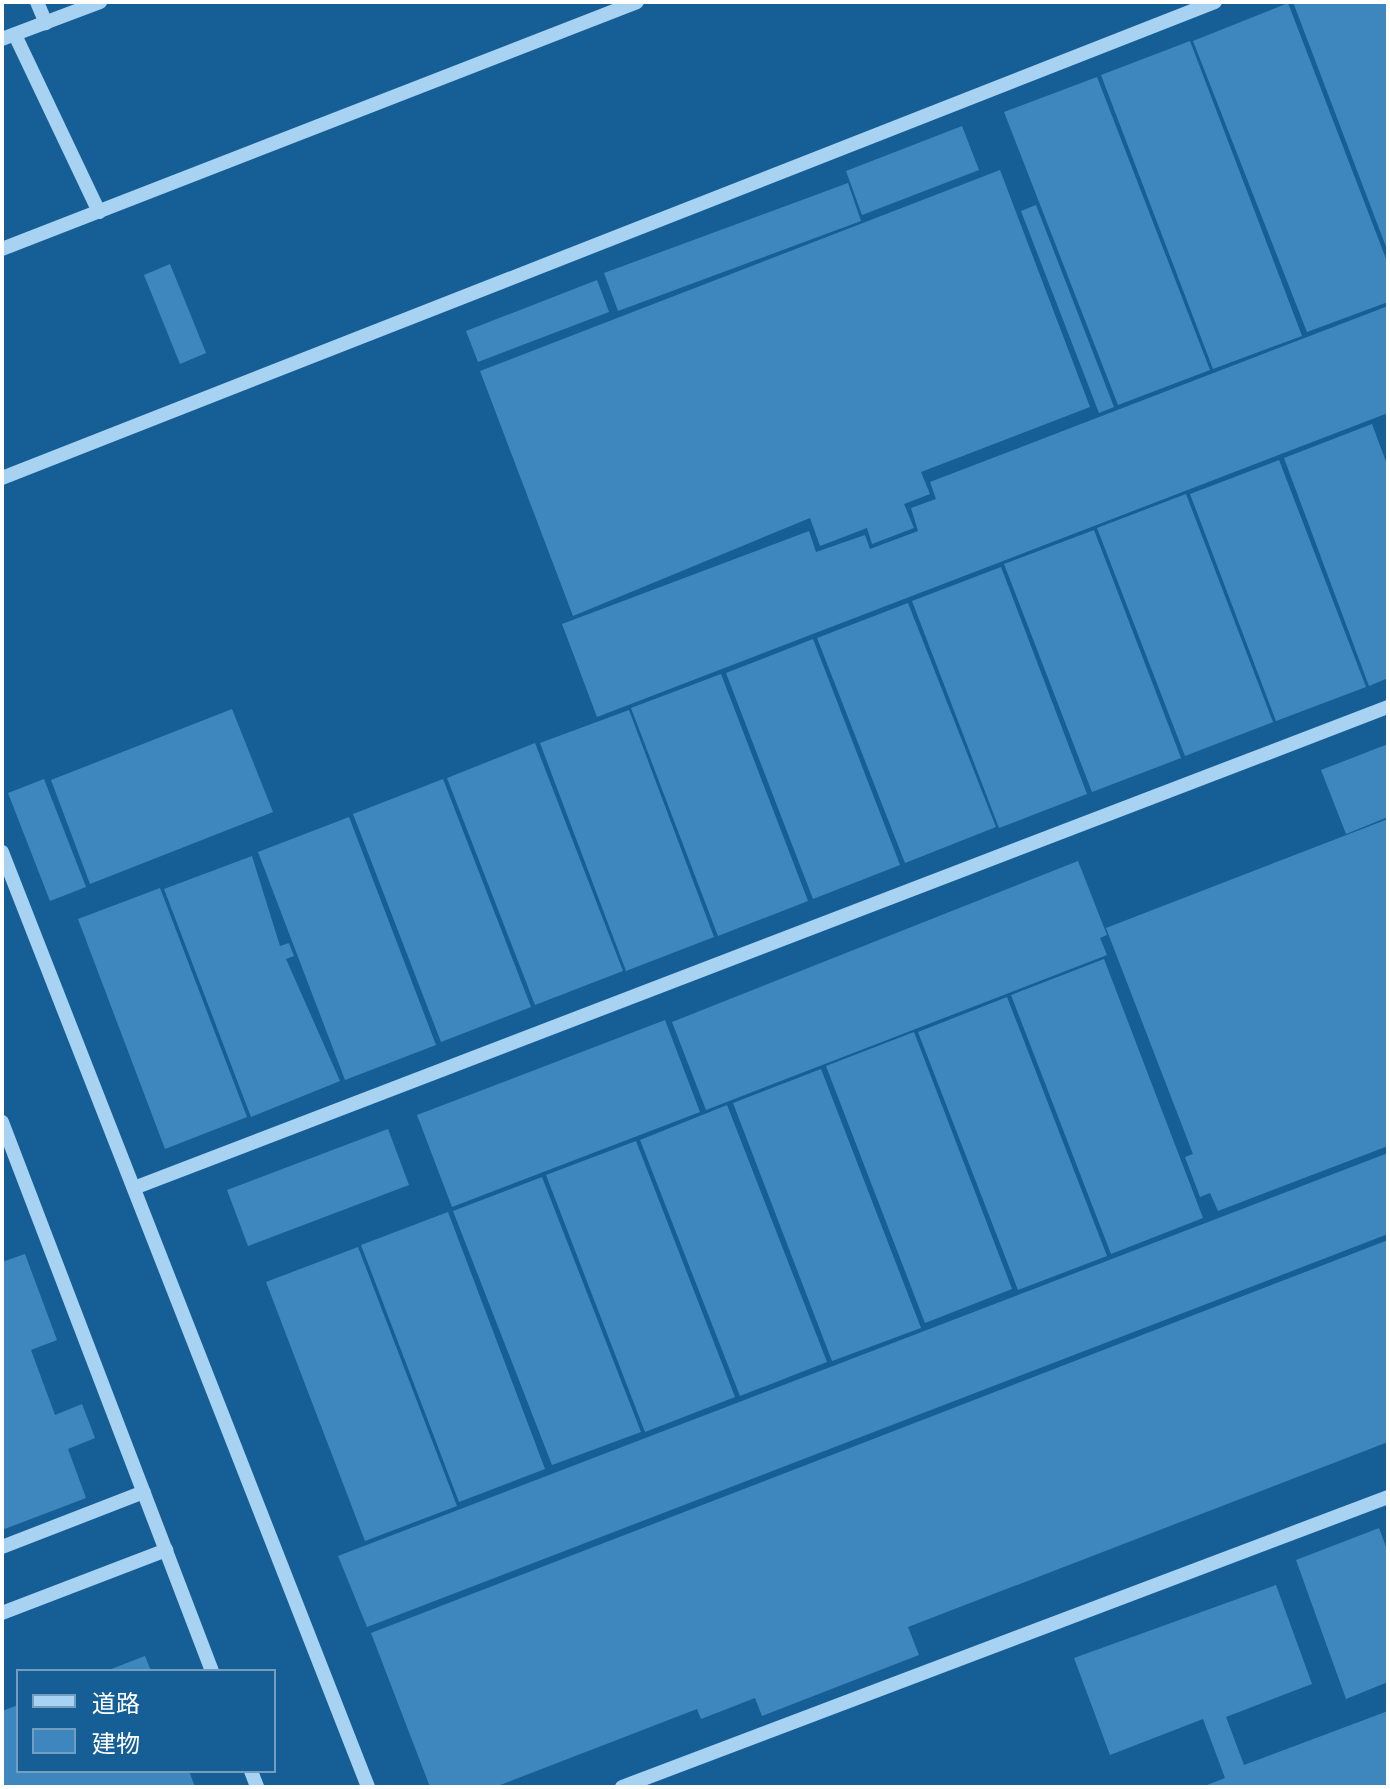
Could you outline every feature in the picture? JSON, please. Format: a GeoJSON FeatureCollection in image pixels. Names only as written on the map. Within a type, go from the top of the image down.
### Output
{"type":"FeatureCollection","features":[{"type":"Feature","properties":{"kind":"street"},"geometry":{"type":"LineString","coordinates":[[37,2],[46,23]]}},
{"type":"Feature","properties":{"kind":"street"},"geometry":{"type":"LineString","coordinates":[[99,212],[8,37],[100,2]]}},
{"type":"Feature","properties":{"kind":"street"},"geometry":{"type":"LineString","coordinates":[[2,249],[637,2]]}},
{"type":"Feature","properties":{"kind":"street"},"geometry":{"type":"LineString","coordinates":[[2,478],[1215,2]]}},
{"type":"Feature","properties":{"kind":"street"},"geometry":{"type":"LineString","coordinates":[[134,1188],[1388,707]]}},
{"type":"Feature","properties":{"kind":"street"},"geometry":{"type":"LineString","coordinates":[[2,852],[368,1787]]}},
{"type":"Feature","properties":{"kind":"street"},"geometry":{"type":"LineString","coordinates":[[2,1122],[211,1669]]}},
{"type":"Feature","properties":{"kind":"street"},"geometry":{"type":"LineString","coordinates":[[2,1547],[144,1492]]}},
{"type":"Feature","properties":{"kind":"street"},"geometry":{"type":"LineString","coordinates":[[622,1787],[1388,1497]]}},
{"type":"Feature","properties":{"kind":"street"},"geometry":{"type":"LineString","coordinates":[[2,1613],[166,1550]]}},
{"type":"Feature","properties":{"kind":"building"},"geometry":{"type":"Polygon","coordinates":[[[1293,2],[1388,2],[1388,252],[1293,2]]]}},
{"type":"Feature","properties":{"kind":"building"},"geometry":{"type":"Polygon","coordinates":[[[1288,3],[1388,264],[1388,302],[1307,332],[1193,41],[1288,3]]]}},
{"type":"Feature","properties":{"kind":"building"},"geometry":{"type":"Polygon","coordinates":[[[1190,41],[1302,336],[1213,369],[1101,75],[1190,41]]]}},
{"type":"Feature","properties":{"kind":"building"},"geometry":{"type":"Polygon","coordinates":[[[1097,77],[1210,370],[1118,405],[1004,112],[1097,77]]]}},
{"type":"Feature","properties":{"kind":"building"},"geometry":{"type":"Polygon","coordinates":[[[962,126],[979,170],[862,215],[846,171],[962,126]]]}},
{"type":"Feature","properties":{"kind":"building"},"geometry":{"type":"Polygon","coordinates":[[[1000,170],[1090,407],[921,472],[930,494],[904,504],[914,528],[872,544],[867,528],[820,546],[810,518],[573,616],[480,371],[1000,170]]]}},
{"type":"Feature","properties":{"kind":"building"},"geometry":{"type":"Polygon","coordinates":[[[848,183],[861,221],[618,311],[604,273],[848,183]]]}},
{"type":"Feature","properties":{"kind":"building"},"geometry":{"type":"Polygon","coordinates":[[[1036,205],[1114,407],[1099,413],[1021,211],[1036,205]]]}},
{"type":"Feature","properties":{"kind":"building"},"geometry":{"type":"Polygon","coordinates":[[[170,264],[206,353],[180,364],[144,275],[170,264]]]}},
{"type":"Feature","properties":{"kind":"building"},"geometry":{"type":"Polygon","coordinates":[[[597,280],[609,312],[478,362],[466,331],[597,280]]]}},
{"type":"Feature","properties":{"kind":"building"},"geometry":{"type":"Polygon","coordinates":[[[1388,306],[1388,413],[597,717],[562,624],[809,531],[816,552],[865,535],[870,549],[918,531],[911,508],[936,499],[930,482],[1388,306]]]}},
{"type":"Feature","properties":{"kind":"building"},"geometry":{"type":"Polygon","coordinates":[[[1372,424],[1388,467],[1388,678],[1369,686],[1284,458],[1372,424]]]}},
{"type":"Feature","properties":{"kind":"building"},"geometry":{"type":"Polygon","coordinates":[[[1279,460],[1366,687],[1276,721],[1190,494],[1279,460]]]}},
{"type":"Feature","properties":{"kind":"building"},"geometry":{"type":"Polygon","coordinates":[[[1186,494],[1273,722],[1185,756],[1097,528],[1186,494]]]}},
{"type":"Feature","properties":{"kind":"building"},"geometry":{"type":"Polygon","coordinates":[[[1094,530],[1181,758],[1092,792],[1004,564],[1094,530]]]}},
{"type":"Feature","properties":{"kind":"building"},"geometry":{"type":"Polygon","coordinates":[[[1001,567],[1087,794],[999,828],[912,601],[1001,567]]]}},
{"type":"Feature","properties":{"kind":"building"},"geometry":{"type":"Polygon","coordinates":[[[908,603],[996,827],[905,863],[817,638],[908,603]]]}},
{"type":"Feature","properties":{"kind":"building"},"geometry":{"type":"Polygon","coordinates":[[[813,639],[900,865],[813,899],[726,673],[813,639]]]}},
{"type":"Feature","properties":{"kind":"building"},"geometry":{"type":"Polygon","coordinates":[[[721,674],[808,901],[718,936],[631,708],[721,674]]]}},
{"type":"Feature","properties":{"kind":"building"},"geometry":{"type":"Polygon","coordinates":[[[232,709],[273,812],[90,884],[51,780],[232,709]]]}},
{"type":"Feature","properties":{"kind":"building"},"geometry":{"type":"Polygon","coordinates":[[[629,710],[714,937],[626,971],[540,743],[629,710]]]}},
{"type":"Feature","properties":{"kind":"building"},"geometry":{"type":"Polygon","coordinates":[[[535,743],[623,971],[535,1005],[447,778],[535,743]]]}},
{"type":"Feature","properties":{"kind":"building"},"geometry":{"type":"Polygon","coordinates":[[[1388,744],[1388,817],[1346,834],[1321,770],[1388,744]]]}},
{"type":"Feature","properties":{"kind":"building"},"geometry":{"type":"Polygon","coordinates":[[[44,779],[86,887],[50,901],[8,793],[44,779]]]}},
{"type":"Feature","properties":{"kind":"building"},"geometry":{"type":"Polygon","coordinates":[[[443,779],[531,1007],[441,1042],[353,814],[443,779]]]}},
{"type":"Feature","properties":{"kind":"building"},"geometry":{"type":"Polygon","coordinates":[[[349,817],[436,1045],[345,1080],[258,852],[349,817]]]}},
{"type":"Feature","properties":{"kind":"building"},"geometry":{"type":"Polygon","coordinates":[[[1388,819],[1388,1146],[1218,1211],[1210,1193],[1200,1197],[1185,1157],[1193,1154],[1106,928],[1388,819]]]}},
{"type":"Feature","properties":{"kind":"building"},"geometry":{"type":"Polygon","coordinates":[[[252,856],[280,946],[289,943],[294,956],[286,959],[340,1081],[251,1117],[164,889],[252,856]]]}},
{"type":"Feature","properties":{"kind":"building"},"geometry":{"type":"Polygon","coordinates":[[[1078,861],[1107,935],[1100,938],[1107,955],[706,1110],[672,1022],[1078,861]]]}},
{"type":"Feature","properties":{"kind":"building"},"geometry":{"type":"Polygon","coordinates":[[[160,888],[247,1117],[165,1149],[78,919],[160,888]]]}},
{"type":"Feature","properties":{"kind":"building"},"geometry":{"type":"Polygon","coordinates":[[[1104,959],[1203,1218],[1111,1254],[1011,995],[1104,959]]]}},
{"type":"Feature","properties":{"kind":"building"},"geometry":{"type":"Polygon","coordinates":[[[1007,997],[1107,1256],[1018,1290],[918,1032],[1007,997]]]}},
{"type":"Feature","properties":{"kind":"building"},"geometry":{"type":"Polygon","coordinates":[[[665,1020],[700,1112],[452,1207],[417,1115],[665,1020]]]}},
{"type":"Feature","properties":{"kind":"building"},"geometry":{"type":"Polygon","coordinates":[[[914,1032],[1012,1289],[925,1323],[826,1066],[914,1032]]]}},
{"type":"Feature","properties":{"kind":"building"},"geometry":{"type":"Polygon","coordinates":[[[821,1069],[921,1328],[832,1361],[733,1103],[821,1069]]]}},
{"type":"Feature","properties":{"kind":"building"},"geometry":{"type":"Polygon","coordinates":[[[727,1105],[827,1362],[740,1396],[640,1140],[727,1105]]]}},
{"type":"Feature","properties":{"kind":"building"},"geometry":{"type":"Polygon","coordinates":[[[388,1129],[409,1185],[248,1246],[227,1190],[388,1129]]]}},
{"type":"Feature","properties":{"kind":"building"},"geometry":{"type":"Polygon","coordinates":[[[636,1141],[735,1397],[645,1432],[546,1175],[636,1141]]]}},
{"type":"Feature","properties":{"kind":"building"},"geometry":{"type":"Polygon","coordinates":[[[1388,1153],[1388,1234],[367,1627],[338,1556],[1388,1153]]]}},
{"type":"Feature","properties":{"kind":"building"},"geometry":{"type":"Polygon","coordinates":[[[542,1177],[641,1432],[552,1465],[453,1211],[542,1177]]]}},
{"type":"Feature","properties":{"kind":"building"},"geometry":{"type":"Polygon","coordinates":[[[448,1212],[545,1469],[459,1502],[361,1245],[448,1212]]]}},
{"type":"Feature","properties":{"kind":"building"},"geometry":{"type":"Polygon","coordinates":[[[1388,1240],[1388,1442],[908,1627],[919,1655],[762,1716],[755,1698],[701,1719],[697,1709],[495,1787],[430,1787],[371,1633],[1388,1240]]]}},
{"type":"Feature","properties":{"kind":"building"},"geometry":{"type":"Polygon","coordinates":[[[358,1247],[457,1506],[365,1541],[266,1282],[358,1247]]]}},
{"type":"Feature","properties":{"kind":"building"},"geometry":{"type":"Polygon","coordinates":[[[25,1254],[57,1340],[31,1350],[55,1415],[82,1404],[95,1438],[68,1449],[86,1498],[2,1530],[2,1262],[25,1254]]]}},
{"type":"Feature","properties":{"kind":"building"},"geometry":{"type":"Polygon","coordinates":[[[1379,1528],[1388,1552],[1388,1682],[1346,1699],[1296,1560],[1379,1528]]]}},
{"type":"Feature","properties":{"kind":"building"},"geometry":{"type":"Polygon","coordinates":[[[1276,1585],[1312,1684],[1226,1717],[1244,1765],[1388,1711],[1388,1787],[1202,1787],[1225,1778],[1203,1719],[1110,1755],[1074,1658],[1276,1585]]]}},
{"type":"Feature","properties":{"kind":"building"},"geometry":{"type":"Polygon","coordinates":[[[145,1656],[150,1669],[111,1669],[145,1656]]]}},
{"type":"Feature","properties":{"kind":"building"},"geometry":{"type":"Polygon","coordinates":[[[16,1706],[16,1773],[190,1773],[195,1787],[2,1787],[2,1711],[16,1706]]]}}]}
